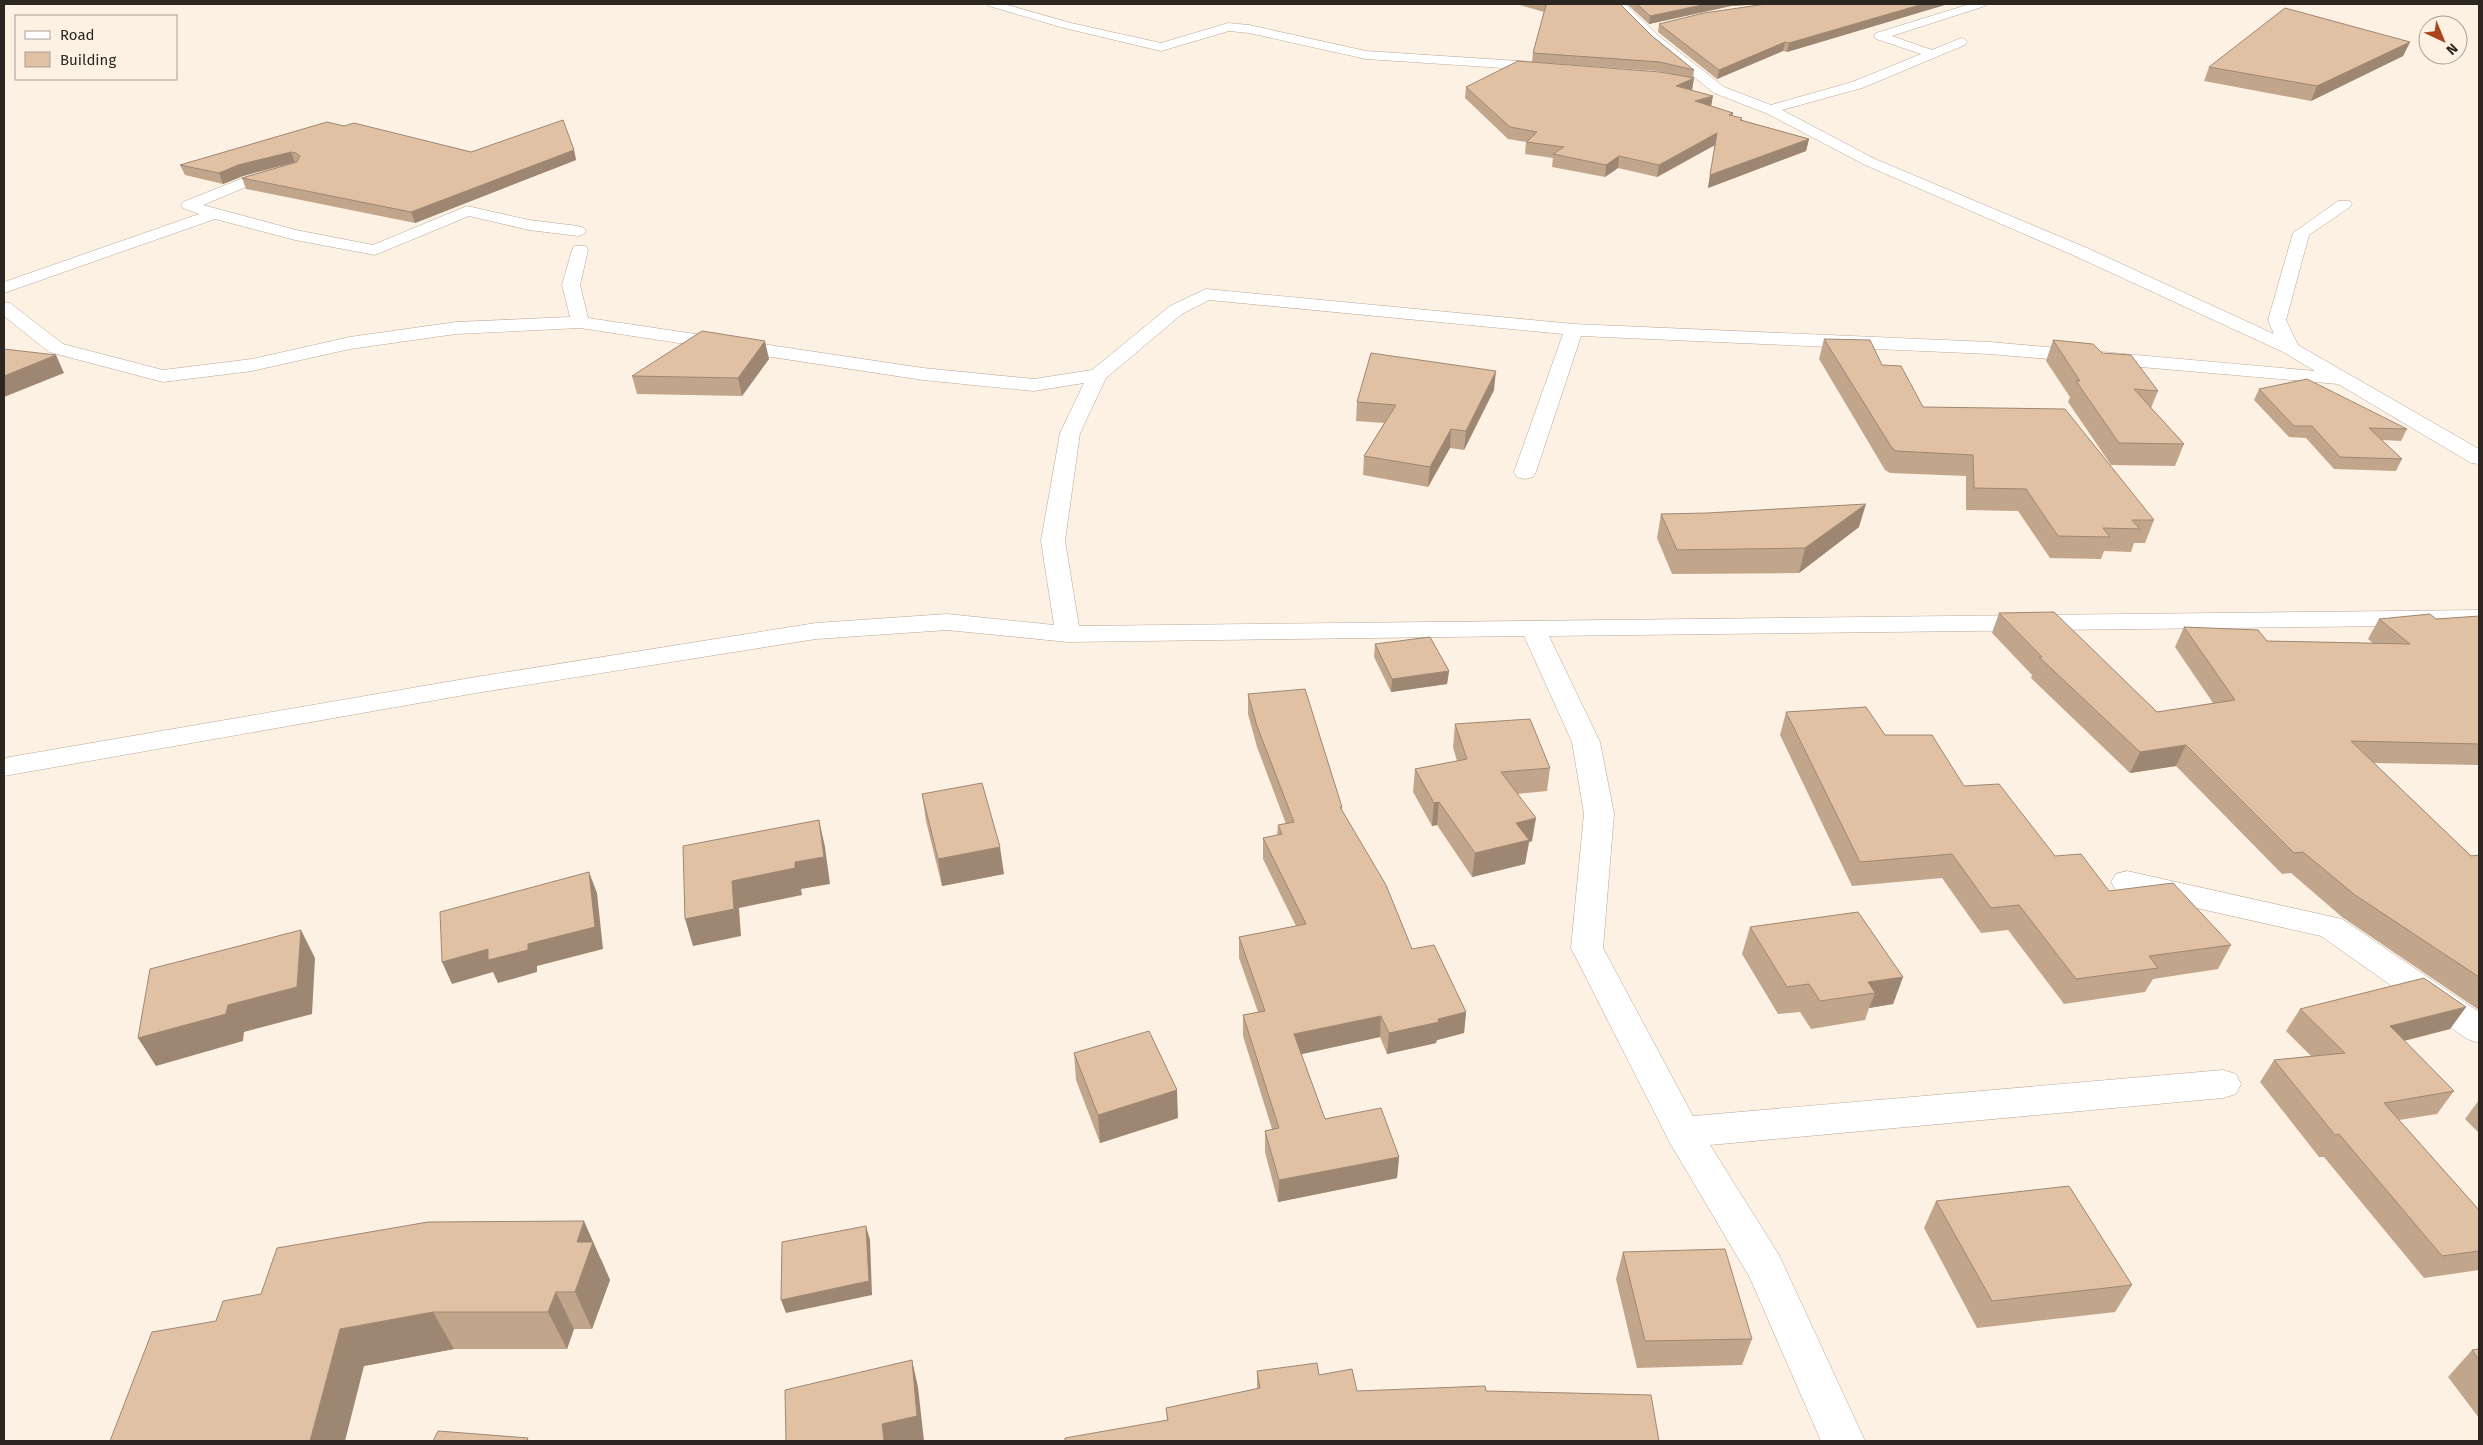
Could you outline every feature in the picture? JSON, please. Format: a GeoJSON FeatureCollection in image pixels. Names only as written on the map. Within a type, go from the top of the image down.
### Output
{"type":"FeatureCollection","features":[{"type":"Feature","properties":{"kind":"street"},"geometry":{"type":"LineString","coordinates":[[993,4],[1068,26],[1161,46],[1228,27],[1249,29],[1366,55],[1562,68]]}},
{"type":"Feature","properties":{"kind":"street"},"geometry":{"type":"LineString","coordinates":[[1619,4],[1650,28],[1719,90]]}},
{"type":"Feature","properties":{"kind":"street"},"geometry":{"type":"LineString","coordinates":[[1932,54],[1880,36],[1981,4]]}},
{"type":"Feature","properties":{"kind":"street"},"geometry":{"type":"LineString","coordinates":[[1769,110],[1857,85],[1961,42]]}},
{"type":"Feature","properties":{"kind":"street"},"geometry":{"type":"LineString","coordinates":[[1693,84],[1719,90],[1769,110],[1870,162],[2081,252],[2290,348],[2479,458]]}},
{"type":"Feature","properties":{"kind":"street"},"geometry":{"type":"LineString","coordinates":[[295,168],[248,181],[189,205],[214,214],[295,234],[375,250],[467,211],[529,226],[578,231]]}},
{"type":"Feature","properties":{"kind":"street"},"geometry":{"type":"LineString","coordinates":[[2290,348],[2277,320],[2301,233],[2344,204]]}},
{"type":"Feature","properties":{"kind":"street"},"geometry":{"type":"LineString","coordinates":[[4,288],[214,214]]}},
{"type":"Feature","properties":{"kind":"street"},"geometry":{"type":"LineString","coordinates":[[580,250],[571,285],[580,322]]}},
{"type":"Feature","properties":{"kind":"street"},"geometry":{"type":"LineString","coordinates":[[1068,634],[1053,541],[1070,433],[1098,375],[1176,310],[1206,294],[1437,315],[1574,330],[1990,348],[2344,378]]}},
{"type":"Feature","properties":{"kind":"street"},"geometry":{"type":"LineString","coordinates":[[4,307],[56,348],[163,376],[252,365],[350,343],[456,328],[580,322],[941,376],[1034,385],[1098,375]]}},
{"type":"Feature","properties":{"kind":"street"},"geometry":{"type":"LineString","coordinates":[[1526,472],[1574,330]]}},
{"type":"Feature","properties":{"kind":"street"},"geometry":{"type":"LineString","coordinates":[[4,767],[466,687],[816,631],[947,622],[1068,634],[2479,617]]}},
{"type":"Feature","properties":{"kind":"street"},"geometry":{"type":"LineString","coordinates":[[1532,627],[1586,742],[1599,814],[1586,948],[1683,1132],[1766,1268],[1843,1441]]}},
{"type":"Feature","properties":{"kind":"street"},"geometry":{"type":"LineString","coordinates":[[2127,882],[2331,927],[2479,1030]]}},
{"type":"Feature","properties":{"kind":"street"},"geometry":{"type":"LineString","coordinates":[[1683,1132],[2223,1084]]}},
{"type":"Feature","properties":{"kind":"building"},"geometry":{"type":"Polygon","coordinates":[[[1543,4],[1620,4],[1652,36],[1694,70],[1660,62],[1533,53],[1546,5],[1543,4]]]}},
{"type":"Feature","properties":{"kind":"building"},"geometry":{"type":"Polygon","coordinates":[[[1637,4],[1707,4],[1650,16],[1637,4]]]}},
{"type":"Feature","properties":{"kind":"building"},"geometry":{"type":"Polygon","coordinates":[[[1766,4],[1923,4],[1789,43],[1785,42],[1719,70],[1659,24],[1704,13],[1766,4]]]}},
{"type":"Feature","properties":{"kind":"building"},"geometry":{"type":"Polygon","coordinates":[[[2285,8],[2410,42],[2317,86],[2209,67],[2285,8]]]}},
{"type":"Feature","properties":{"kind":"building"},"geometry":{"type":"Polygon","coordinates":[[[1518,61],[1660,72],[1694,78],[1676,86],[1713,96],[1695,101],[1733,113],[1729,115],[1742,118],[1740,120],[1809,139],[1710,175],[1717,133],[1659,165],[1619,156],[1606,165],[1553,154],[1564,147],[1527,142],[1537,132],[1510,127],[1466,87],[1518,61]]]}},
{"type":"Feature","properties":{"kind":"building"},"geometry":{"type":"Polygon","coordinates":[[[563,120],[574,150],[411,212],[242,178],[297,162],[300,156],[296,153],[291,152],[238,165],[219,173],[180,165],[327,122],[344,126],[354,123],[471,152],[563,120]]]}},
{"type":"Feature","properties":{"kind":"building"},"geometry":{"type":"Polygon","coordinates":[[[702,331],[765,341],[738,378],[632,376],[702,331]]]}},
{"type":"Feature","properties":{"kind":"building"},"geometry":{"type":"Polygon","coordinates":[[[1824,339],[1870,340],[1882,365],[1901,366],[1923,407],[2065,409],[2154,520],[2132,520],[2140,529],[2103,528],[2110,537],[2058,536],[2026,489],[1974,488],[1973,455],[1896,451],[1892,448],[1824,339]]]}},
{"type":"Feature","properties":{"kind":"building"},"geometry":{"type":"Polygon","coordinates":[[[2053,340],[2093,344],[2102,353],[2131,355],[2158,391],[2134,389],[2184,444],[2119,443],[2076,381],[2080,381],[2053,340]]]}},
{"type":"Feature","properties":{"kind":"building"},"geometry":{"type":"Polygon","coordinates":[[[4,349],[56,355],[4,376],[4,349]]]}},
{"type":"Feature","properties":{"kind":"building"},"geometry":{"type":"Polygon","coordinates":[[[1371,353],[1496,371],[1466,431],[1451,429],[1430,467],[1364,456],[1396,405],[1357,402],[1371,353]]]}},
{"type":"Feature","properties":{"kind":"building"},"geometry":{"type":"Polygon","coordinates":[[[2307,379],[2407,429],[2369,428],[2402,459],[2340,457],[2312,426],[2294,426],[2259,389],[2307,379]]]}},
{"type":"Feature","properties":{"kind":"building"},"geometry":{"type":"Polygon","coordinates":[[[1866,504],[1805,548],[1677,550],[1661,514],[1707,513],[1866,504]]]}},
{"type":"Feature","properties":{"kind":"building"},"geometry":{"type":"Polygon","coordinates":[[[2054,612],[2157,712],[2235,700],[2184,627],[2258,630],[2267,641],[2410,644],[2379,619],[2430,614],[2436,619],[2479,616],[2479,744],[2351,741],[2471,856],[2479,855],[2479,977],[2355,895],[2303,852],[2294,853],[2186,745],[2140,752],[2039,657],[2042,657],[1999,613],[2054,612]]]}},
{"type":"Feature","properties":{"kind":"building"},"geometry":{"type":"Polygon","coordinates":[[[1430,637],[1449,671],[1392,679],[1375,644],[1430,637]]]}},
{"type":"Feature","properties":{"kind":"building"},"geometry":{"type":"Polygon","coordinates":[[[1305,689],[1342,807],[1340,807],[1386,885],[1412,949],[1434,945],[1466,1012],[1438,1019],[1439,1022],[1389,1033],[1381,1016],[1294,1034],[1325,1119],[1381,1108],[1399,1157],[1279,1180],[1265,1131],[1279,1128],[1243,1015],[1265,1011],[1239,937],[1306,924],[1263,838],[1282,834],[1278,825],[1294,822],[1257,726],[1248,694],[1305,689]]]}},
{"type":"Feature","properties":{"kind":"building"},"geometry":{"type":"Polygon","coordinates":[[[1866,707],[1885,735],[1932,735],[1964,786],[1999,784],[2055,856],[2081,854],[2109,891],[2173,883],[2231,945],[2149,956],[2158,968],[2076,979],[2019,905],[1991,908],[1952,854],[1860,862],[1786,712],[1866,707]]]}},
{"type":"Feature","properties":{"kind":"building"},"geometry":{"type":"Polygon","coordinates":[[[1530,719],[1550,768],[1501,772],[1536,818],[1516,823],[1529,840],[1475,853],[1439,802],[1434,803],[1415,769],[1467,759],[1455,724],[1530,719]]]}},
{"type":"Feature","properties":{"kind":"building"},"geometry":{"type":"Polygon","coordinates":[[[982,783],[1000,847],[938,859],[922,794],[982,783]]]}},
{"type":"Feature","properties":{"kind":"building"},"geometry":{"type":"Polygon","coordinates":[[[819,820],[824,857],[795,862],[795,868],[732,881],[734,909],[685,919],[683,846],[819,820]]]}},
{"type":"Feature","properties":{"kind":"building"},"geometry":{"type":"Polygon","coordinates":[[[589,872],[595,927],[528,944],[528,950],[488,960],[488,949],[442,962],[440,912],[589,872]]]}},
{"type":"Feature","properties":{"kind":"building"},"geometry":{"type":"Polygon","coordinates":[[[1858,912],[1903,977],[1868,982],[1875,993],[1820,1001],[1809,984],[1787,987],[1750,927],[1858,912]]]}},
{"type":"Feature","properties":{"kind":"building"},"geometry":{"type":"Polygon","coordinates":[[[301,930],[297,987],[228,1005],[226,1014],[138,1038],[150,969],[301,930]]]}},
{"type":"Feature","properties":{"kind":"building"},"geometry":{"type":"Polygon","coordinates":[[[2424,978],[2466,1007],[2390,1026],[2454,1091],[2384,1103],[2479,1210],[2479,1251],[2442,1256],[2339,1134],[2335,1135],[2274,1060],[2345,1053],[2300,1009],[2424,978]]]}},
{"type":"Feature","properties":{"kind":"building"},"geometry":{"type":"Polygon","coordinates":[[[1149,1031],[1177,1090],[1098,1115],[1074,1053],[1149,1031]]]}},
{"type":"Feature","properties":{"kind":"building"},"geometry":{"type":"Polygon","coordinates":[[[2069,1186],[2132,1285],[1992,1301],[1936,1201],[2069,1186]]]}},
{"type":"Feature","properties":{"kind":"building"},"geometry":{"type":"Polygon","coordinates":[[[584,1221],[577,1242],[593,1242],[575,1292],[556,1292],[548,1312],[433,1312],[340,1329],[310,1441],[110,1441],[152,1332],[216,1321],[223,1301],[261,1294],[277,1248],[428,1222],[584,1221]]]}},
{"type":"Feature","properties":{"kind":"building"},"geometry":{"type":"Polygon","coordinates":[[[866,1226],[869,1281],[781,1300],[782,1242],[866,1226]]]}},
{"type":"Feature","properties":{"kind":"building"},"geometry":{"type":"Polygon","coordinates":[[[1725,1249],[1752,1339],[1645,1341],[1623,1252],[1725,1249]]]}},
{"type":"Feature","properties":{"kind":"building"},"geometry":{"type":"Polygon","coordinates":[[[2479,1349],[2479,1360],[2472,1350],[2479,1349]]]}},
{"type":"Feature","properties":{"kind":"building"},"geometry":{"type":"Polygon","coordinates":[[[912,1360],[917,1416],[882,1424],[884,1441],[786,1441],[785,1390],[912,1360]]]}},
{"type":"Feature","properties":{"kind":"building"},"geometry":{"type":"Polygon","coordinates":[[[1317,1363],[1319,1375],[1352,1369],[1357,1391],[1485,1386],[1486,1391],[1651,1395],[1659,1441],[1065,1441],[1065,1438],[1168,1420],[1166,1408],[1260,1388],[1257,1371],[1317,1363]]]}},
{"type":"Feature","properties":{"kind":"building"},"geometry":{"type":"Polygon","coordinates":[[[438,1431],[528,1438],[527,1441],[433,1441],[438,1431]]]}}]}
